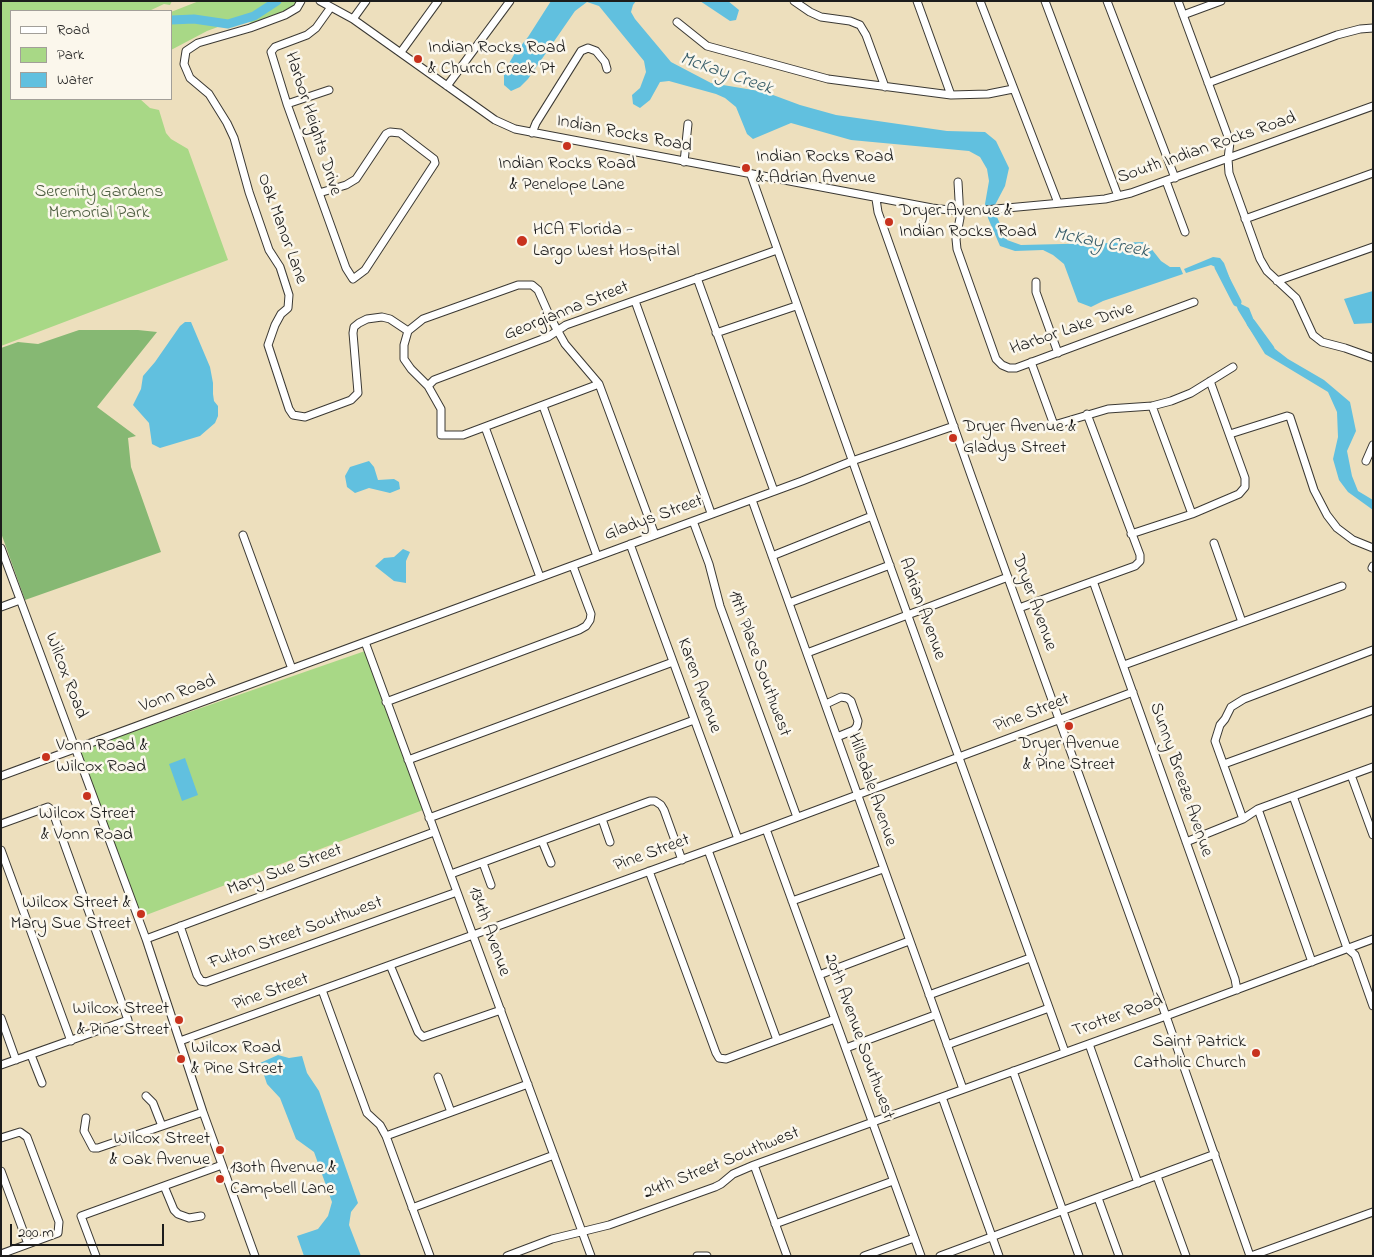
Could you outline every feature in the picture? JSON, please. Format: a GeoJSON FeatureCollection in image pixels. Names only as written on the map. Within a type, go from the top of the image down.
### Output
{"type":"FeatureCollection","features":[{"type":"Feature","properties":{"kind":"street","name":"Oak Manor Lane"},"geometry":{"type":"LineString","coordinates":[[301,1],[297,8],[285,15],[250,28],[198,43],[186,51],[184,64],[190,78],[209,94],[234,138],[258,219],[269,250],[280,267],[289,295],[288,308],[280,314],[268,345],[289,409],[293,415],[305,417],[351,400],[358,393],[353,333],[354,327],[359,323],[367,319],[382,317],[408,331]]}},
{"type":"Feature","properties":{"kind":"street","name":"Indian Rocks Road"},"geometry":{"type":"LineString","coordinates":[[320,1],[353,18],[495,120],[515,129],[751,175],[819,186],[876,199],[958,211]]}},
{"type":"Feature","properties":{"kind":"street"},"geometry":{"type":"LineString","coordinates":[[353,18],[366,1]]}},
{"type":"Feature","properties":{"kind":"street"},"geometry":{"type":"LineString","coordinates":[[401,52],[438,1]]}},
{"type":"Feature","properties":{"kind":"street"},"geometry":{"type":"LineString","coordinates":[[447,86],[510,1]]}},
{"type":"Feature","properties":{"kind":"street"},"geometry":{"type":"LineString","coordinates":[[794,1],[821,17],[850,20],[860,25],[866,34],[885,87]]}},
{"type":"Feature","properties":{"kind":"street"},"geometry":{"type":"LineString","coordinates":[[917,1],[951,95]]}},
{"type":"Feature","properties":{"kind":"street"},"geometry":{"type":"LineString","coordinates":[[980,1],[1058,203]]}},
{"type":"Feature","properties":{"kind":"street"},"geometry":{"type":"LineString","coordinates":[[1045,1],[1118,196]]}},
{"type":"Feature","properties":{"kind":"street"},"geometry":{"type":"LineString","coordinates":[[1107,1],[1175,178]]}},
{"type":"Feature","properties":{"kind":"street"},"geometry":{"type":"LineString","coordinates":[[1178,1],[1230,142],[1229,173],[1260,259],[1277,281],[1296,298],[1313,335],[1322,342],[1373,358]]}},
{"type":"Feature","properties":{"kind":"street"},"geometry":{"type":"LineString","coordinates":[[1183,15],[1221,1]]}},
{"type":"Feature","properties":{"kind":"street","name":"Harbor Heights Drive"},"geometry":{"type":"LineString","coordinates":[[319,194],[346,185],[356,179],[386,134],[390,132],[400,133],[434,159],[434,163],[365,270],[353,279],[346,268],[319,194],[287,104],[271,56],[272,49],[307,35],[316,28],[331,7]]}},
{"type":"Feature","properties":{"kind":"street"},"geometry":{"type":"LineString","coordinates":[[677,22],[707,46],[828,79],[951,95],[988,94],[1013,89]]}},
{"type":"Feature","properties":{"kind":"street"},"geometry":{"type":"LineString","coordinates":[[1208,83],[1337,35],[1373,28]]}},
{"type":"Feature","properties":{"kind":"street"},"geometry":{"type":"LineString","coordinates":[[532,133],[536,123],[581,51],[588,48],[596,51],[605,62],[607,69]]}},
{"type":"Feature","properties":{"kind":"street"},"geometry":{"type":"LineString","coordinates":[[287,104],[329,90]]}},
{"type":"Feature","properties":{"kind":"street","name":"South Indian Rocks Road"},"geometry":{"type":"LineString","coordinates":[[958,211],[997,209],[1118,196],[1175,178],[1373,106]]}},
{"type":"Feature","properties":{"kind":"street"},"geometry":{"type":"LineString","coordinates":[[684,162],[688,124]]}},
{"type":"Feature","properties":{"kind":"street"},"geometry":{"type":"LineString","coordinates":[[1245,219],[1373,173]]}},
{"type":"Feature","properties":{"kind":"street","name":"Adrian Avenue"},"geometry":{"type":"LineString","coordinates":[[751,175],[796,306],[1065,1052]]}},
{"type":"Feature","properties":{"kind":"street"},"geometry":{"type":"LineString","coordinates":[[1166,181],[1185,232]]}},
{"type":"Feature","properties":{"kind":"street"},"geometry":{"type":"LineString","coordinates":[[958,182],[958,211]]}},
{"type":"Feature","properties":{"kind":"street","name":"Dryer Avenue"},"geometry":{"type":"LineString","coordinates":[[876,199],[878,212],[1251,1256]]}},
{"type":"Feature","properties":{"kind":"street","name":"Harbor Lake Drive"},"geometry":{"type":"LineString","coordinates":[[958,211],[960,218],[956,239],[957,249],[996,359],[1008,368],[1016,368],[1194,302]]}},
{"type":"Feature","properties":{"kind":"street"},"geometry":{"type":"LineString","coordinates":[[1277,281],[1373,247]]}},
{"type":"Feature","properties":{"kind":"street","name":"Georgianna Street"},"geometry":{"type":"LineString","coordinates":[[428,386],[434,380],[548,337],[566,325],[777,250]]}},
{"type":"Feature","properties":{"kind":"street"},"geometry":{"type":"LineString","coordinates":[[697,278],[774,491]]}},
{"type":"Feature","properties":{"kind":"street"},"geometry":{"type":"LineString","coordinates":[[1036,282],[1036,292],[1058,353]]}},
{"type":"Feature","properties":{"kind":"street"},"geometry":{"type":"LineString","coordinates":[[600,384],[463,435],[441,435],[441,409],[428,386],[404,360],[404,345],[408,331],[424,319],[518,285],[532,285],[538,290],[565,344],[600,384],[655,535]]}},
{"type":"Feature","properties":{"kind":"street"},"geometry":{"type":"LineString","coordinates":[[635,301],[711,514]]}},
{"type":"Feature","properties":{"kind":"street"},"geometry":{"type":"LineString","coordinates":[[716,334],[796,306]]}},
{"type":"Feature","properties":{"kind":"street"},"geometry":{"type":"LineString","coordinates":[[1032,362],[1054,425],[1108,409],[1152,406],[1171,401],[1191,393],[1233,367]]}},
{"type":"Feature","properties":{"kind":"street"},"geometry":{"type":"LineString","coordinates":[[1131,534],[1192,514],[1239,494],[1245,487],[1245,478],[1210,381]]}},
{"type":"Feature","properties":{"kind":"street"},"geometry":{"type":"LineString","coordinates":[[543,406],[597,556]]}},
{"type":"Feature","properties":{"kind":"street"},"geometry":{"type":"LineString","coordinates":[[1152,406],[1192,514]]}},
{"type":"Feature","properties":{"kind":"street"},"geometry":{"type":"LineString","coordinates":[[1019,608],[1135,566],[1140,561],[1140,555],[1087,414]]}},
{"type":"Feature","properties":{"kind":"street"},"geometry":{"type":"LineString","coordinates":[[1230,434],[1289,418],[1297,414]]}},
{"type":"Feature","properties":{"kind":"street"},"geometry":{"type":"LineString","coordinates":[[1289,418],[1314,490],[1327,515],[1337,528],[1353,540],[1373,548]]}},
{"type":"Feature","properties":{"kind":"street","name":"Gladys Street"},"geometry":{"type":"LineString","coordinates":[[365,642],[752,500],[852,461],[954,426]]}},
{"type":"Feature","properties":{"kind":"street"},"geometry":{"type":"LineString","coordinates":[[485,427],[540,577]]}},
{"type":"Feature","properties":{"kind":"street"},"geometry":{"type":"LineString","coordinates":[[1366,461],[1373,445]]}},
{"type":"Feature","properties":{"kind":"street","name":"Hillsdale Avenue"},"geometry":{"type":"LineString","coordinates":[[752,500],[963,1089]]}},
{"type":"Feature","properties":{"kind":"street"},"geometry":{"type":"LineString","coordinates":[[772,556],[872,516]]}},
{"type":"Feature","properties":{"kind":"street","name":"19th Place Southwest"},"geometry":{"type":"LineString","coordinates":[[693,521],[709,564],[720,606],[797,817]]}},
{"type":"Feature","properties":{"kind":"street"},"geometry":{"type":"LineString","coordinates":[[244,535],[292,669]]}},
{"type":"Feature","properties":{"kind":"street"},"geometry":{"type":"LineString","coordinates":[[1214,543],[1242,622]]}},
{"type":"Feature","properties":{"kind":"street","name":"Karen Avenue"},"geometry":{"type":"LineString","coordinates":[[630,544],[738,839]]}},
{"type":"Feature","properties":{"kind":"street","name":"Wilcox Road"},"geometry":{"type":"LineString","coordinates":[[1,548],[146,939],[203,1112],[255,1256]]}},
{"type":"Feature","properties":{"kind":"street"},"geometry":{"type":"LineString","coordinates":[[788,603],[890,565]]}},
{"type":"Feature","properties":{"kind":"street"},"geometry":{"type":"LineString","coordinates":[[386,702],[586,626],[591,614],[573,566]]}},
{"type":"Feature","properties":{"kind":"street"},"geometry":{"type":"LineString","coordinates":[[807,653],[1008,577]]}},
{"type":"Feature","properties":{"kind":"street","name":"Sunny Breeze Avenue"},"geometry":{"type":"LineString","coordinates":[[1093,581],[1235,979],[1237,990]]}},
{"type":"Feature","properties":{"kind":"street"},"geometry":{"type":"LineString","coordinates":[[1124,665],[1342,586]]}},
{"type":"Feature","properties":{"kind":"street"},"geometry":{"type":"LineString","coordinates":[[1,606],[20,600]]}},
{"type":"Feature","properties":{"kind":"street","name":"Vonn Road"},"geometry":{"type":"LineString","coordinates":[[1,776],[365,642]]}},
{"type":"Feature","properties":{"kind":"street","name":"134th Avenue"},"geometry":{"type":"LineString","coordinates":[[365,642],[591,1256]]}},
{"type":"Feature","properties":{"kind":"street"},"geometry":{"type":"LineString","coordinates":[[1243,819],[1215,741],[1220,725],[1231,707],[1244,699],[1373,650]]}},
{"type":"Feature","properties":{"kind":"street"},"geometry":{"type":"LineString","coordinates":[[408,760],[673,662]]}},
{"type":"Feature","properties":{"kind":"street","name":"Pine Street"},"geometry":{"type":"LineString","coordinates":[[180,1041],[682,860],[1133,692]]}},
{"type":"Feature","properties":{"kind":"street"},"geometry":{"type":"LineString","coordinates":[[826,704],[841,697],[848,698],[858,721],[854,730],[838,737]]}},
{"type":"Feature","properties":{"kind":"street"},"geometry":{"type":"LineString","coordinates":[[1224,764],[1373,710]]}},
{"type":"Feature","properties":{"kind":"street"},"geometry":{"type":"LineString","coordinates":[[429,818],[694,720]]}},
{"type":"Feature","properties":{"kind":"street"},"geometry":{"type":"LineString","coordinates":[[1186,842],[1243,819],[1258,809],[1373,767]]}},
{"type":"Feature","properties":{"kind":"street"},"geometry":{"type":"LineString","coordinates":[[1351,775],[1373,835]]}},
{"type":"Feature","properties":{"kind":"street"},"geometry":{"type":"LineString","coordinates":[[1293,796],[1347,948],[1355,955],[1373,1006]]}},
{"type":"Feature","properties":{"kind":"street"},"geometry":{"type":"LineString","coordinates":[[451,874],[650,801],[655,801],[664,810],[682,860]]}},
{"type":"Feature","properties":{"kind":"street"},"geometry":{"type":"LineString","coordinates":[[1,824],[48,807],[52,810],[128,1020],[1,1066]]}},
{"type":"Feature","properties":{"kind":"street"},"geometry":{"type":"LineString","coordinates":[[1258,809],[1312,962]]}},
{"type":"Feature","properties":{"kind":"street"},"geometry":{"type":"LineString","coordinates":[[602,819],[610,842]]}},
{"type":"Feature","properties":{"kind":"street","name":"20th Avenue Southwest"},"geometry":{"type":"LineString","coordinates":[[766,829],[921,1256]]}},
{"type":"Feature","properties":{"kind":"street","name":"Mary Sue Street"},"geometry":{"type":"LineString","coordinates":[[146,939],[434,832]]}},
{"type":"Feature","properties":{"kind":"street"},"geometry":{"type":"LineString","coordinates":[[542,841],[551,863]]}},
{"type":"Feature","properties":{"kind":"street"},"geometry":{"type":"LineString","coordinates":[[1,850],[71,1041]]}},
{"type":"Feature","properties":{"kind":"street"},"geometry":{"type":"LineString","coordinates":[[708,850],[777,1040]]}},
{"type":"Feature","properties":{"kind":"street"},"geometry":{"type":"LineString","coordinates":[[483,863],[491,885]]}},
{"type":"Feature","properties":{"kind":"street"},"geometry":{"type":"LineString","coordinates":[[792,901],[883,869]]}},
{"type":"Feature","properties":{"kind":"street"},"geometry":{"type":"LineString","coordinates":[[650,871],[719,1058],[726,1059],[835,1019]]}},
{"type":"Feature","properties":{"kind":"street","name":"Fulton Street Southwest"},"geometry":{"type":"LineString","coordinates":[[180,926],[197,975],[201,981],[206,982],[457,892]]}},
{"type":"Feature","properties":{"kind":"street","name":"Trotter Road"},"geometry":{"type":"LineString","coordinates":[[872,1122],[1373,939]]}},
{"type":"Feature","properties":{"kind":"street"},"geometry":{"type":"LineString","coordinates":[[819,975],[909,941]]}},
{"type":"Feature","properties":{"kind":"street"},"geometry":{"type":"LineString","coordinates":[[929,995],[1030,958]]}},
{"type":"Feature","properties":{"kind":"street"},"geometry":{"type":"LineString","coordinates":[[390,965],[418,1032],[423,1037],[501,1010]]}},
{"type":"Feature","properties":{"kind":"street"},"geometry":{"type":"LineString","coordinates":[[322,990],[367,1113],[380,1125],[386,1136],[430,1256]]}},
{"type":"Feature","properties":{"kind":"street"},"geometry":{"type":"LineString","coordinates":[[947,1045],[1049,1008]]}},
{"type":"Feature","properties":{"kind":"street"},"geometry":{"type":"LineString","coordinates":[[846,1048],[936,1015]]}},
{"type":"Feature","properties":{"kind":"street"},"geometry":{"type":"LineString","coordinates":[[1,1018],[16,1060]]}},
{"type":"Feature","properties":{"kind":"street"},"geometry":{"type":"LineString","coordinates":[[1089,1044],[1138,1183]]}},
{"type":"Feature","properties":{"kind":"street"},"geometry":{"type":"LineString","coordinates":[[31,1055],[42,1084]]}},
{"type":"Feature","properties":{"kind":"street"},"geometry":{"type":"LineString","coordinates":[[1013,1071],[1079,1256]]}},
{"type":"Feature","properties":{"kind":"street"},"geometry":{"type":"LineString","coordinates":[[438,1078],[451,1112]]}},
{"type":"Feature","properties":{"kind":"street"},"geometry":{"type":"LineString","coordinates":[[386,1136],[528,1084]]}},
{"type":"Feature","properties":{"kind":"street"},"geometry":{"type":"LineString","coordinates":[[146,1096],[153,1102],[162,1126]]}},
{"type":"Feature","properties":{"kind":"street"},"geometry":{"type":"LineString","coordinates":[[942,1097],[999,1256]]}},
{"type":"Feature","properties":{"kind":"street"},"geometry":{"type":"LineString","coordinates":[[86,1118],[84,1131],[93,1148],[98,1148],[203,1112]]}},
{"type":"Feature","properties":{"kind":"street","name":"24th Street Southwest"},"geometry":{"type":"LineString","coordinates":[[507,1256],[518,1254],[552,1239],[623,1220],[715,1187],[732,1174],[872,1122]]}},
{"type":"Feature","properties":{"kind":"street"},"geometry":{"type":"LineString","coordinates":[[1,1138],[20,1132],[27,1137],[59,1222],[58,1233],[1,1254]]}},
{"type":"Feature","properties":{"kind":"street"},"geometry":{"type":"LineString","coordinates":[[940,1256],[1215,1154]]}},
{"type":"Feature","properties":{"kind":"street"},"geometry":{"type":"LineString","coordinates":[[412,1208],[554,1155]]}},
{"type":"Feature","properties":{"kind":"street"},"geometry":{"type":"LineString","coordinates":[[96,1256],[81,1216],[222,1165]]}},
{"type":"Feature","properties":{"kind":"street"},"geometry":{"type":"LineString","coordinates":[[754,1165],[787,1256]]}},
{"type":"Feature","properties":{"kind":"street"},"geometry":{"type":"LineString","coordinates":[[1,1171],[28,1244]]}},
{"type":"Feature","properties":{"kind":"street"},"geometry":{"type":"LineString","coordinates":[[1156,1176],[1186,1256]]}},
{"type":"Feature","properties":{"kind":"street"},"geometry":{"type":"LineString","coordinates":[[775,1224],[893,1181]]}},
{"type":"Feature","properties":{"kind":"street"},"geometry":{"type":"LineString","coordinates":[[164,1186],[174,1210],[178,1214],[189,1218],[200,1216]]}},
{"type":"Feature","properties":{"kind":"street"},"geometry":{"type":"LineString","coordinates":[[1098,1198],[1119,1256]]}},
{"type":"Feature","properties":{"kind":"street"},"geometry":{"type":"LineString","coordinates":[[1251,1256],[1373,1212]]}},
{"type":"Feature","properties":{"kind":"street"},"geometry":{"type":"LineString","coordinates":[[864,1256],[914,1238]]}},
{"type":"Feature","properties":{"kind":"street"},"geometry":{"type":"LineString","coordinates":[[696,1256],[708,1256]]}},
{"type":"Feature","properties":{"kind":"green space","name":"Serenity Gardens Memorial Park"},"geometry":{"type":"Polygon","coordinates":[[[1,1],[172,1],[170,5],[164,4],[151,10],[10,10],[10,100],[141,100],[150,108],[159,110],[166,133],[171,139],[188,149],[228,260],[1,346],[1,1]]]}},
{"type":"Feature","properties":{"kind":"green space"},"geometry":{"type":"Polygon","coordinates":[[[199,1],[296,1],[294,7],[284,13],[254,24],[245,20],[226,24],[207,31],[172,49],[172,12],[199,1]]]}},
{"type":"Feature","properties":{"kind":"green space"},"geometry":{"type":"Polygon","coordinates":[[[79,330],[138,330],[157,332],[97,407],[136,436],[128,438],[131,467],[161,552],[25,600],[1,533],[1,348],[18,342],[38,344],[79,330]]]}},
{"type":"Feature","properties":{"kind":"green space"},"geometry":{"type":"Polygon","coordinates":[[[365,651],[423,810],[141,917],[80,750],[365,651]]]}},
{"type":"Feature","properties":{"kind":"water"},"geometry":{"type":"Polygon","coordinates":[[[551,1],[636,1],[631,12],[635,19],[671,62],[711,83],[765,92],[800,105],[836,115],[947,131],[985,132],[996,141],[1009,168],[1005,186],[995,205],[997,217],[1007,240],[1021,245],[1146,242],[1161,261],[1170,267],[1180,267],[1183,274],[1103,301],[1091,307],[1078,302],[1064,264],[1053,255],[1043,250],[1015,251],[1000,246],[988,218],[985,204],[989,181],[987,169],[980,157],[969,151],[851,140],[791,123],[753,139],[747,134],[736,107],[725,98],[669,81],[660,82],[650,100],[640,108],[633,104],[632,95],[640,88],[646,72],[644,61],[599,6],[587,2],[575,11],[528,79],[520,87],[511,91],[504,85],[504,72],[551,1]]]}},
{"type":"Feature","properties":{"kind":"water"},"geometry":{"type":"Polygon","coordinates":[[[700,1],[728,1],[739,10],[736,20],[730,21],[700,1]]]}},
{"type":"Feature","properties":{"kind":"water"},"geometry":{"type":"Polygon","coordinates":[[[1213,257],[1220,258],[1224,263],[1239,303],[1249,308],[1261,338],[1288,359],[1324,380],[1350,402],[1356,431],[1347,451],[1352,476],[1358,491],[1373,500],[1373,510],[1348,492],[1339,480],[1333,459],[1338,437],[1337,412],[1328,392],[1265,354],[1238,310],[1229,284],[1220,269],[1211,265],[1186,273],[1184,269],[1213,257]]]}},
{"type":"Feature","properties":{"kind":"water"},"geometry":{"type":"Polygon","coordinates":[[[1373,291],[1373,323],[1354,324],[1344,299],[1373,291]]]}},
{"type":"Feature","properties":{"kind":"water"},"geometry":{"type":"Polygon","coordinates":[[[185,322],[191,322],[210,367],[214,401],[218,406],[218,416],[215,423],[200,436],[160,448],[152,444],[149,423],[133,405],[141,389],[143,376],[185,322]]]}},
{"type":"Feature","properties":{"kind":"water"},"geometry":{"type":"Polygon","coordinates":[[[369,461],[374,467],[378,480],[394,479],[399,482],[400,489],[390,493],[369,488],[355,493],[347,487],[345,476],[350,467],[369,461]]]}},
{"type":"Feature","properties":{"kind":"water"},"geometry":{"type":"Polygon","coordinates":[[[403,549],[410,552],[406,561],[406,583],[394,581],[375,566],[384,558],[394,557],[403,549]]]}},
{"type":"Feature","properties":{"kind":"water"},"geometry":{"type":"Polygon","coordinates":[[[185,758],[198,795],[182,801],[169,764],[185,758]]]}},
{"type":"Feature","properties":{"kind":"water"},"geometry":{"type":"Polygon","coordinates":[[[278,1055],[289,1058],[302,1056],[307,1073],[319,1091],[358,1203],[351,1212],[349,1225],[361,1256],[304,1256],[297,1236],[318,1229],[328,1216],[332,1202],[314,1152],[296,1139],[280,1098],[267,1084],[260,1063],[278,1055]]]}},
{"type":"Feature","properties":{"kind":"waterway"},"geometry":{"type":"LineString","coordinates":[[172,20],[194,19],[228,24],[254,16],[277,1]]}},
{"type":"Feature","properties":{"kind":"waterway","name":"McKay Creek"},"geometry":{"type":"LineString","coordinates":[[1219,267],[1237,302]]}},
{"type":"Feature","properties":{"kind":"waterway","name":"McKay Creek"},"geometry":{"type":"LineString","coordinates":[[1251,323],[1270,349]]}},
{"type":"Feature","properties":{"kind":"place","name":"Indian Rocks Road & Church Creek Pt"},"geometry":{"type":"Point","coordinates":[418,59]}},
{"type":"Feature","properties":{"kind":"place","name":"Indian Rocks Road & Penelope Lane"},"geometry":{"type":"Point","coordinates":[567,146]}},
{"type":"Feature","properties":{"kind":"place","name":"Indian Rocks Road & Adrian Avenue"},"geometry":{"type":"Point","coordinates":[746,168]}},
{"type":"Feature","properties":{"kind":"place","name":"Dryer Avenue & Indian Rocks Road"},"geometry":{"type":"Point","coordinates":[889,222]}},
{"type":"Feature","properties":{"kind":"place","name":"HCA Florida - Largo West Hospital"},"geometry":{"type":"Point","coordinates":[522,241]}},
{"type":"Feature","properties":{"kind":"place","name":"Dryer Avenue & Gladys Street"},"geometry":{"type":"Point","coordinates":[953,438]}},
{"type":"Feature","properties":{"kind":"place","name":"Dryer Avenue & Pine Street"},"geometry":{"type":"Point","coordinates":[1069,726]}},
{"type":"Feature","properties":{"kind":"place","name":"Vonn Road & Wilcox Road"},"geometry":{"type":"Point","coordinates":[46,757]}},
{"type":"Feature","properties":{"kind":"place","name":"Wilcox Street & Vonn Road"},"geometry":{"type":"Point","coordinates":[87,796]}},
{"type":"Feature","properties":{"kind":"place","name":"Wilcox Street & Mary Sue Street"},"geometry":{"type":"Point","coordinates":[141,914]}},
{"type":"Feature","properties":{"kind":"place","name":"Wilcox Street & Pine Street"},"geometry":{"type":"Point","coordinates":[179,1020]}},
{"type":"Feature","properties":{"kind":"place","name":"Saint Patrick Catholic Church"},"geometry":{"type":"Point","coordinates":[1256,1053]}},
{"type":"Feature","properties":{"kind":"place","name":"Wilcox Road & Pine Street"},"geometry":{"type":"Point","coordinates":[181,1059]}},
{"type":"Feature","properties":{"kind":"place","name":"Wilcox Street & Oak Avenue"},"geometry":{"type":"Point","coordinates":[220,1150]}},
{"type":"Feature","properties":{"kind":"place","name":"130th Avenue & Campbell Lane"},"geometry":{"type":"Point","coordinates":[220,1179]}}]}
